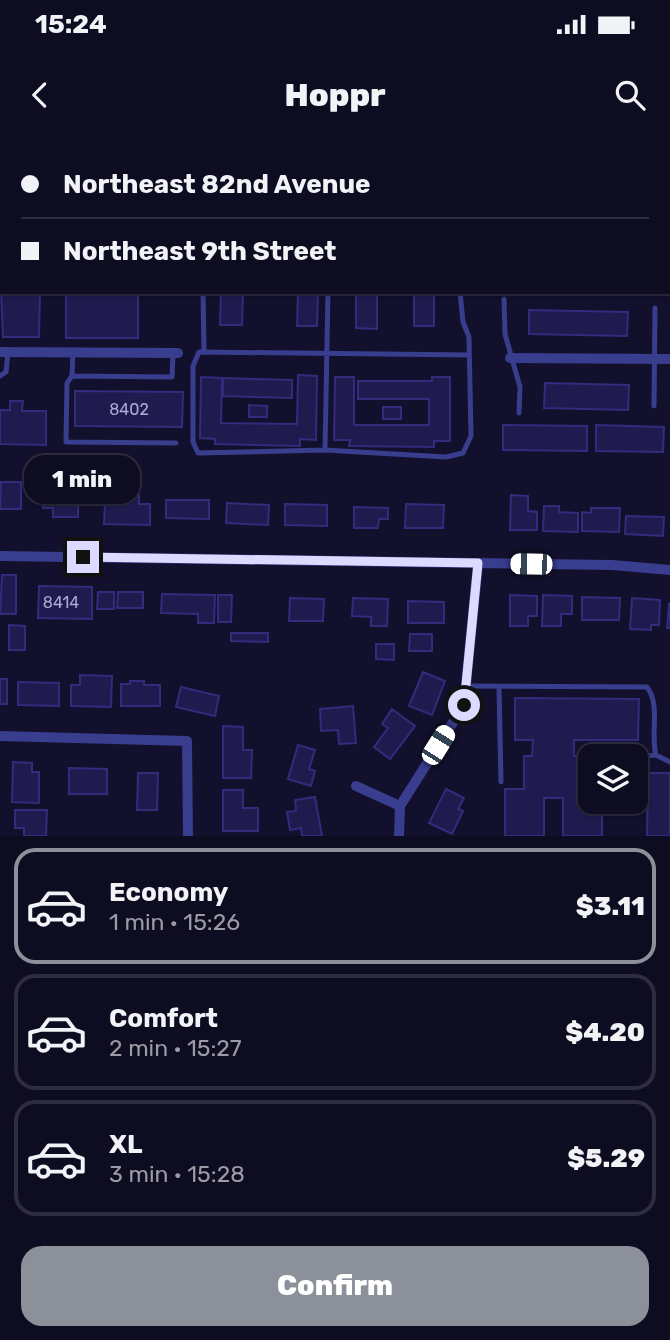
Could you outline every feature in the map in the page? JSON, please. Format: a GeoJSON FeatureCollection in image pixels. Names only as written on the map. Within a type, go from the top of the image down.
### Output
{"type":"FeatureCollection","features":[{"type":"Feature","properties":{"kind":"street"},"geometry":{"type":"LineString","coordinates":[[4,352],[176,353]]}},
{"type":"Feature","properties":{"kind":"street"},"geometry":{"type":"LineString","coordinates":[[510,358],[670,359]]}},
{"type":"Feature","properties":{"kind":"street"},"geometry":{"type":"LineString","coordinates":[[0,556],[612,565],[670,570]]}},
{"type":"Feature","properties":{"kind":"street"},"geometry":{"type":"LineString","coordinates":[[399,836],[400,806],[464,705],[478,563]]}},
{"type":"Feature","properties":{"kind":"street"},"geometry":{"type":"LineString","coordinates":[[0,736],[187,741],[188,836]]}},
{"type":"Feature","properties":{"kind":"street"},"geometry":{"type":"LineString","coordinates":[[356,786],[400,806]]}},
{"type":"Feature","properties":{"kind":"lane"},"geometry":{"type":"LineString","coordinates":[[203,294],[204,352]]}},
{"type":"Feature","properties":{"kind":"lane"},"geometry":{"type":"LineString","coordinates":[[325,450],[328,294]]}},
{"type":"Feature","properties":{"kind":"lane"},"geometry":{"type":"LineString","coordinates":[[460,294],[470,355],[471,436],[463,453],[446,457],[325,450],[198,453],[193,442],[193,366],[195,355],[204,352],[470,355]]}},
{"type":"Feature","properties":{"kind":"lane"},"geometry":{"type":"LineString","coordinates":[[504,299],[505,334],[520,387],[519,413]]}},
{"type":"Feature","properties":{"kind":"lane"},"geometry":{"type":"LineString","coordinates":[[654,406],[655,308]]}},
{"type":"Feature","properties":{"kind":"lane"},"geometry":{"type":"LineString","coordinates":[[0,376],[6,372],[4,352]]}},
{"type":"Feature","properties":{"kind":"lane"},"geometry":{"type":"LineString","coordinates":[[73,352],[72,376],[67,383],[66,442],[176,443]]}},
{"type":"Feature","properties":{"kind":"lane"},"geometry":{"type":"LineString","coordinates":[[72,376],[172,377],[176,353]]}},
{"type":"Feature","properties":{"kind":"lane"},"geometry":{"type":"LineString","coordinates":[[466,686],[647,687],[654,696],[653,743],[656,755]]}},
{"type":"Feature","properties":{"kind":"lane"},"geometry":{"type":"LineString","coordinates":[[499,687],[501,782]]}},
{"type":"Feature","properties":{"kind":"lane"},"geometry":{"type":"LineString","coordinates":[[648,756],[656,755],[670,762]]}},
{"type":"Feature","properties":{"kind":"building"},"geometry":{"type":"Polygon","coordinates":[[[1,294],[40,294],[39,337],[3,337],[1,294]]]}},
{"type":"Feature","properties":{"kind":"building"},"geometry":{"type":"Polygon","coordinates":[[[66,294],[138,294],[138,338],[66,338],[66,294]]]}},
{"type":"Feature","properties":{"kind":"building"},"geometry":{"type":"Polygon","coordinates":[[[221,294],[243,294],[242,325],[220,325],[221,294]]]}},
{"type":"Feature","properties":{"kind":"building"},"geometry":{"type":"Polygon","coordinates":[[[298,294],[318,294],[317,326],[297,326],[298,294]]]}},
{"type":"Feature","properties":{"kind":"building"},"geometry":{"type":"Polygon","coordinates":[[[356,294],[377,294],[377,329],[356,328],[356,294]]]}},
{"type":"Feature","properties":{"kind":"building"},"geometry":{"type":"Polygon","coordinates":[[[414,294],[434,294],[434,326],[414,326],[414,294]]]}},
{"type":"Feature","properties":{"kind":"building"},"geometry":{"type":"Polygon","coordinates":[[[529,310],[628,312],[627,336],[529,334],[529,310]]]}},
{"type":"Feature","properties":{"kind":"building"},"geometry":{"type":"Polygon","coordinates":[[[298,375],[317,376],[316,440],[300,439],[300,446],[215,444],[215,439],[200,438],[201,377],[222,378],[221,423],[297,424],[298,375]]]}},
{"type":"Feature","properties":{"kind":"building"},"geometry":{"type":"Polygon","coordinates":[[[335,377],[354,377],[354,425],[429,425],[429,399],[358,399],[358,381],[432,381],[432,377],[450,377],[450,441],[434,441],[434,447],[349,446],[350,440],[334,440],[335,377]]]}},
{"type":"Feature","properties":{"kind":"building"},"geometry":{"type":"Polygon","coordinates":[[[223,378],[292,380],[292,398],[223,396],[223,378]]]}},
{"type":"Feature","properties":{"kind":"building"},"geometry":{"type":"Polygon","coordinates":[[[545,383],[629,385],[628,410],[544,408],[545,383]]]}},
{"type":"Feature","properties":{"kind":"building"},"geometry":{"type":"Polygon","coordinates":[[[75,391],[183,392],[182,427],[75,426],[75,391]]]}},
{"type":"Feature","properties":{"kind":"building"},"geometry":{"type":"Polygon","coordinates":[[[10,401],[23,401],[22,411],[46,411],[46,445],[0,444],[0,410],[10,410],[10,401]]]}},
{"type":"Feature","properties":{"kind":"building"},"geometry":{"type":"Polygon","coordinates":[[[249,405],[267,406],[267,417],[249,417],[249,405]]]}},
{"type":"Feature","properties":{"kind":"building"},"geometry":{"type":"Polygon","coordinates":[[[383,407],[401,407],[401,419],[383,419],[383,407]]]}},
{"type":"Feature","properties":{"kind":"building"},"geometry":{"type":"Polygon","coordinates":[[[503,425],[587,426],[587,451],[503,450],[503,425]]]}},
{"type":"Feature","properties":{"kind":"building"},"geometry":{"type":"Polygon","coordinates":[[[596,425],[664,427],[663,452],[596,451],[596,425]]]}},
{"type":"Feature","properties":{"kind":"building"},"geometry":{"type":"Polygon","coordinates":[[[1,482],[21,482],[21,509],[0,509],[1,482]]]}},
{"type":"Feature","properties":{"kind":"building"},"geometry":{"type":"Polygon","coordinates":[[[44,492],[58,492],[58,499],[78,499],[78,517],[53,517],[53,508],[43,508],[44,492]]]}},
{"type":"Feature","properties":{"kind":"building"},"geometry":{"type":"Polygon","coordinates":[[[116,493],[139,494],[139,504],[150,504],[150,525],[104,524],[105,504],[116,504],[116,493]]]}},
{"type":"Feature","properties":{"kind":"building"},"geometry":{"type":"Polygon","coordinates":[[[511,495],[528,496],[528,511],[537,512],[537,530],[510,530],[511,495]]]}},
{"type":"Feature","properties":{"kind":"building"},"geometry":{"type":"Polygon","coordinates":[[[166,500],[209,500],[209,519],[166,518],[166,500]]]}},
{"type":"Feature","properties":{"kind":"building"},"geometry":{"type":"Polygon","coordinates":[[[227,503],[269,505],[268,525],[226,523],[227,503]]]}},
{"type":"Feature","properties":{"kind":"building"},"geometry":{"type":"Polygon","coordinates":[[[285,504],[327,505],[327,526],[285,525],[285,504]]]}},
{"type":"Feature","properties":{"kind":"building"},"geometry":{"type":"Polygon","coordinates":[[[406,504],[444,505],[443,528],[405,528],[406,504]]]}},
{"type":"Feature","properties":{"kind":"building"},"geometry":{"type":"Polygon","coordinates":[[[544,506],[559,506],[559,512],[578,513],[578,532],[543,531],[544,506]]]}},
{"type":"Feature","properties":{"kind":"building"},"geometry":{"type":"Polygon","coordinates":[[[354,507],[388,508],[388,519],[379,519],[378,528],[354,528],[354,507]]]}},
{"type":"Feature","properties":{"kind":"building"},"geometry":{"type":"Polygon","coordinates":[[[591,508],[620,508],[619,532],[582,531],[582,512],[591,513],[591,508]]]}},
{"type":"Feature","properties":{"kind":"building"},"geometry":{"type":"Polygon","coordinates":[[[626,516],[664,517],[663,536],[625,534],[626,516]]]}},
{"type":"Feature","properties":{"kind":"building"},"geometry":{"type":"Polygon","coordinates":[[[2,575],[16,575],[16,614],[0,614],[2,575]]]}},
{"type":"Feature","properties":{"kind":"building"},"geometry":{"type":"Polygon","coordinates":[[[39,586],[92,587],[92,619],[38,618],[39,586]]]}},
{"type":"Feature","properties":{"kind":"building"},"geometry":{"type":"Polygon","coordinates":[[[98,592],[114,592],[114,609],[97,609],[98,592]]]}},
{"type":"Feature","properties":{"kind":"building"},"geometry":{"type":"Polygon","coordinates":[[[118,592],[143,592],[143,608],[117,608],[118,592]]]}},
{"type":"Feature","properties":{"kind":"building"},"geometry":{"type":"Polygon","coordinates":[[[162,594],[215,595],[214,623],[198,623],[198,614],[161,613],[162,594]]]}},
{"type":"Feature","properties":{"kind":"building"},"geometry":{"type":"Polygon","coordinates":[[[218,595],[232,595],[231,622],[218,622],[218,595]]]}},
{"type":"Feature","properties":{"kind":"building"},"geometry":{"type":"Polygon","coordinates":[[[510,595],[537,596],[537,616],[528,616],[528,626],[510,626],[510,595]]]}},
{"type":"Feature","properties":{"kind":"building"},"geometry":{"type":"Polygon","coordinates":[[[543,595],[572,596],[572,614],[561,614],[561,626],[542,626],[543,595]]]}},
{"type":"Feature","properties":{"kind":"building"},"geometry":{"type":"Polygon","coordinates":[[[582,597],[620,598],[619,620],[582,620],[582,597]]]}},
{"type":"Feature","properties":{"kind":"building"},"geometry":{"type":"Polygon","coordinates":[[[290,598],[324,599],[323,621],[289,621],[290,598]]]}},
{"type":"Feature","properties":{"kind":"building"},"geometry":{"type":"Polygon","coordinates":[[[353,598],[388,599],[387,626],[371,626],[371,617],[352,616],[353,598]]]}},
{"type":"Feature","properties":{"kind":"building"},"geometry":{"type":"Polygon","coordinates":[[[632,598],[660,600],[659,625],[651,625],[651,630],[630,629],[632,598]]]}},
{"type":"Feature","properties":{"kind":"building"},"geometry":{"type":"Polygon","coordinates":[[[408,601],[444,602],[444,623],[408,623],[408,601]]]}},
{"type":"Feature","properties":{"kind":"building"},"geometry":{"type":"Polygon","coordinates":[[[669,604],[670,628],[667,628],[669,604]]]}},
{"type":"Feature","properties":{"kind":"building"},"geometry":{"type":"Polygon","coordinates":[[[9,625],[25,626],[25,650],[9,650],[9,625]]]}},
{"type":"Feature","properties":{"kind":"building"},"geometry":{"type":"Polygon","coordinates":[[[231,633],[268,633],[268,642],[231,641],[231,633]]]}},
{"type":"Feature","properties":{"kind":"building"},"geometry":{"type":"Polygon","coordinates":[[[410,634],[432,634],[432,651],[409,651],[410,634]]]}},
{"type":"Feature","properties":{"kind":"building"},"geometry":{"type":"Polygon","coordinates":[[[376,644],[394,644],[394,660],[376,659],[376,644]]]}},
{"type":"Feature","properties":{"kind":"building"},"geometry":{"type":"Polygon","coordinates":[[[423,672],[445,681],[432,715],[409,706],[423,672]]]}},
{"type":"Feature","properties":{"kind":"building"},"geometry":{"type":"Polygon","coordinates":[[[80,675],[112,676],[111,707],[71,706],[71,685],[80,685],[80,675]]]}},
{"type":"Feature","properties":{"kind":"building"},"geometry":{"type":"Polygon","coordinates":[[[0,679],[7,679],[7,704],[0,704],[0,679]]]}},
{"type":"Feature","properties":{"kind":"building"},"geometry":{"type":"Polygon","coordinates":[[[130,681],[144,681],[144,685],[160,685],[160,706],[121,706],[121,684],[130,684],[130,681]]]}},
{"type":"Feature","properties":{"kind":"building"},"geometry":{"type":"Polygon","coordinates":[[[18,682],[59,683],[59,706],[18,705],[18,682]]]}},
{"type":"Feature","properties":{"kind":"building"},"geometry":{"type":"Polygon","coordinates":[[[181,687],[219,696],[215,716],[176,707],[181,687]]]}},
{"type":"Feature","properties":{"kind":"building"},"geometry":{"type":"Polygon","coordinates":[[[515,698],[639,699],[638,740],[574,740],[574,756],[578,756],[578,814],[602,814],[602,836],[563,836],[563,798],[544,798],[544,836],[505,836],[505,789],[524,789],[524,756],[532,756],[533,740],[515,740],[515,698]]]}},
{"type":"Feature","properties":{"kind":"building"},"geometry":{"type":"Polygon","coordinates":[[[353,706],[356,743],[339,744],[338,730],[321,731],[320,709],[353,706]]]}},
{"type":"Feature","properties":{"kind":"building"},"geometry":{"type":"Polygon","coordinates":[[[392,709],[415,726],[390,759],[374,747],[388,728],[382,724],[392,709]]]}},
{"type":"Feature","properties":{"kind":"building"},"geometry":{"type":"Polygon","coordinates":[[[223,726],[243,727],[243,750],[252,750],[251,778],[223,778],[223,726]]]}},
{"type":"Feature","properties":{"kind":"building"},"geometry":{"type":"Polygon","coordinates":[[[298,745],[315,750],[309,769],[315,771],[311,786],[288,779],[298,745]]]}},
{"type":"Feature","properties":{"kind":"building"},"geometry":{"type":"Polygon","coordinates":[[[13,762],[32,763],[32,772],[39,772],[39,803],[12,802],[13,762]]]}},
{"type":"Feature","properties":{"kind":"building"},"geometry":{"type":"Polygon","coordinates":[[[69,768],[107,769],[107,794],[69,794],[69,768]]]}},
{"type":"Feature","properties":{"kind":"building"},"geometry":{"type":"Polygon","coordinates":[[[138,773],[158,773],[157,810],[137,810],[138,773]]]}},
{"type":"Feature","properties":{"kind":"building"},"geometry":{"type":"Polygon","coordinates":[[[648,773],[670,773],[670,836],[647,836],[648,773]]]}},
{"type":"Feature","properties":{"kind":"building"},"geometry":{"type":"Polygon","coordinates":[[[446,789],[464,798],[458,809],[463,811],[452,834],[429,823],[446,789]]]}},
{"type":"Feature","properties":{"kind":"building"},"geometry":{"type":"Polygon","coordinates":[[[223,790],[243,790],[243,808],[258,808],[258,831],[223,831],[223,790]]]}},
{"type":"Feature","properties":{"kind":"building"},"geometry":{"type":"Polygon","coordinates":[[[315,797],[322,836],[302,836],[301,828],[290,830],[287,812],[296,811],[295,800],[315,797]]]}},
{"type":"Feature","properties":{"kind":"building"},"geometry":{"type":"Polygon","coordinates":[[[15,810],[47,810],[46,836],[24,836],[24,828],[15,828],[15,810]]]}},
{"type":"Feature","properties":{"kind":"route"},"geometry":{"type":"LineString","coordinates":[[83,557],[478,563],[464,705]]}}]}
